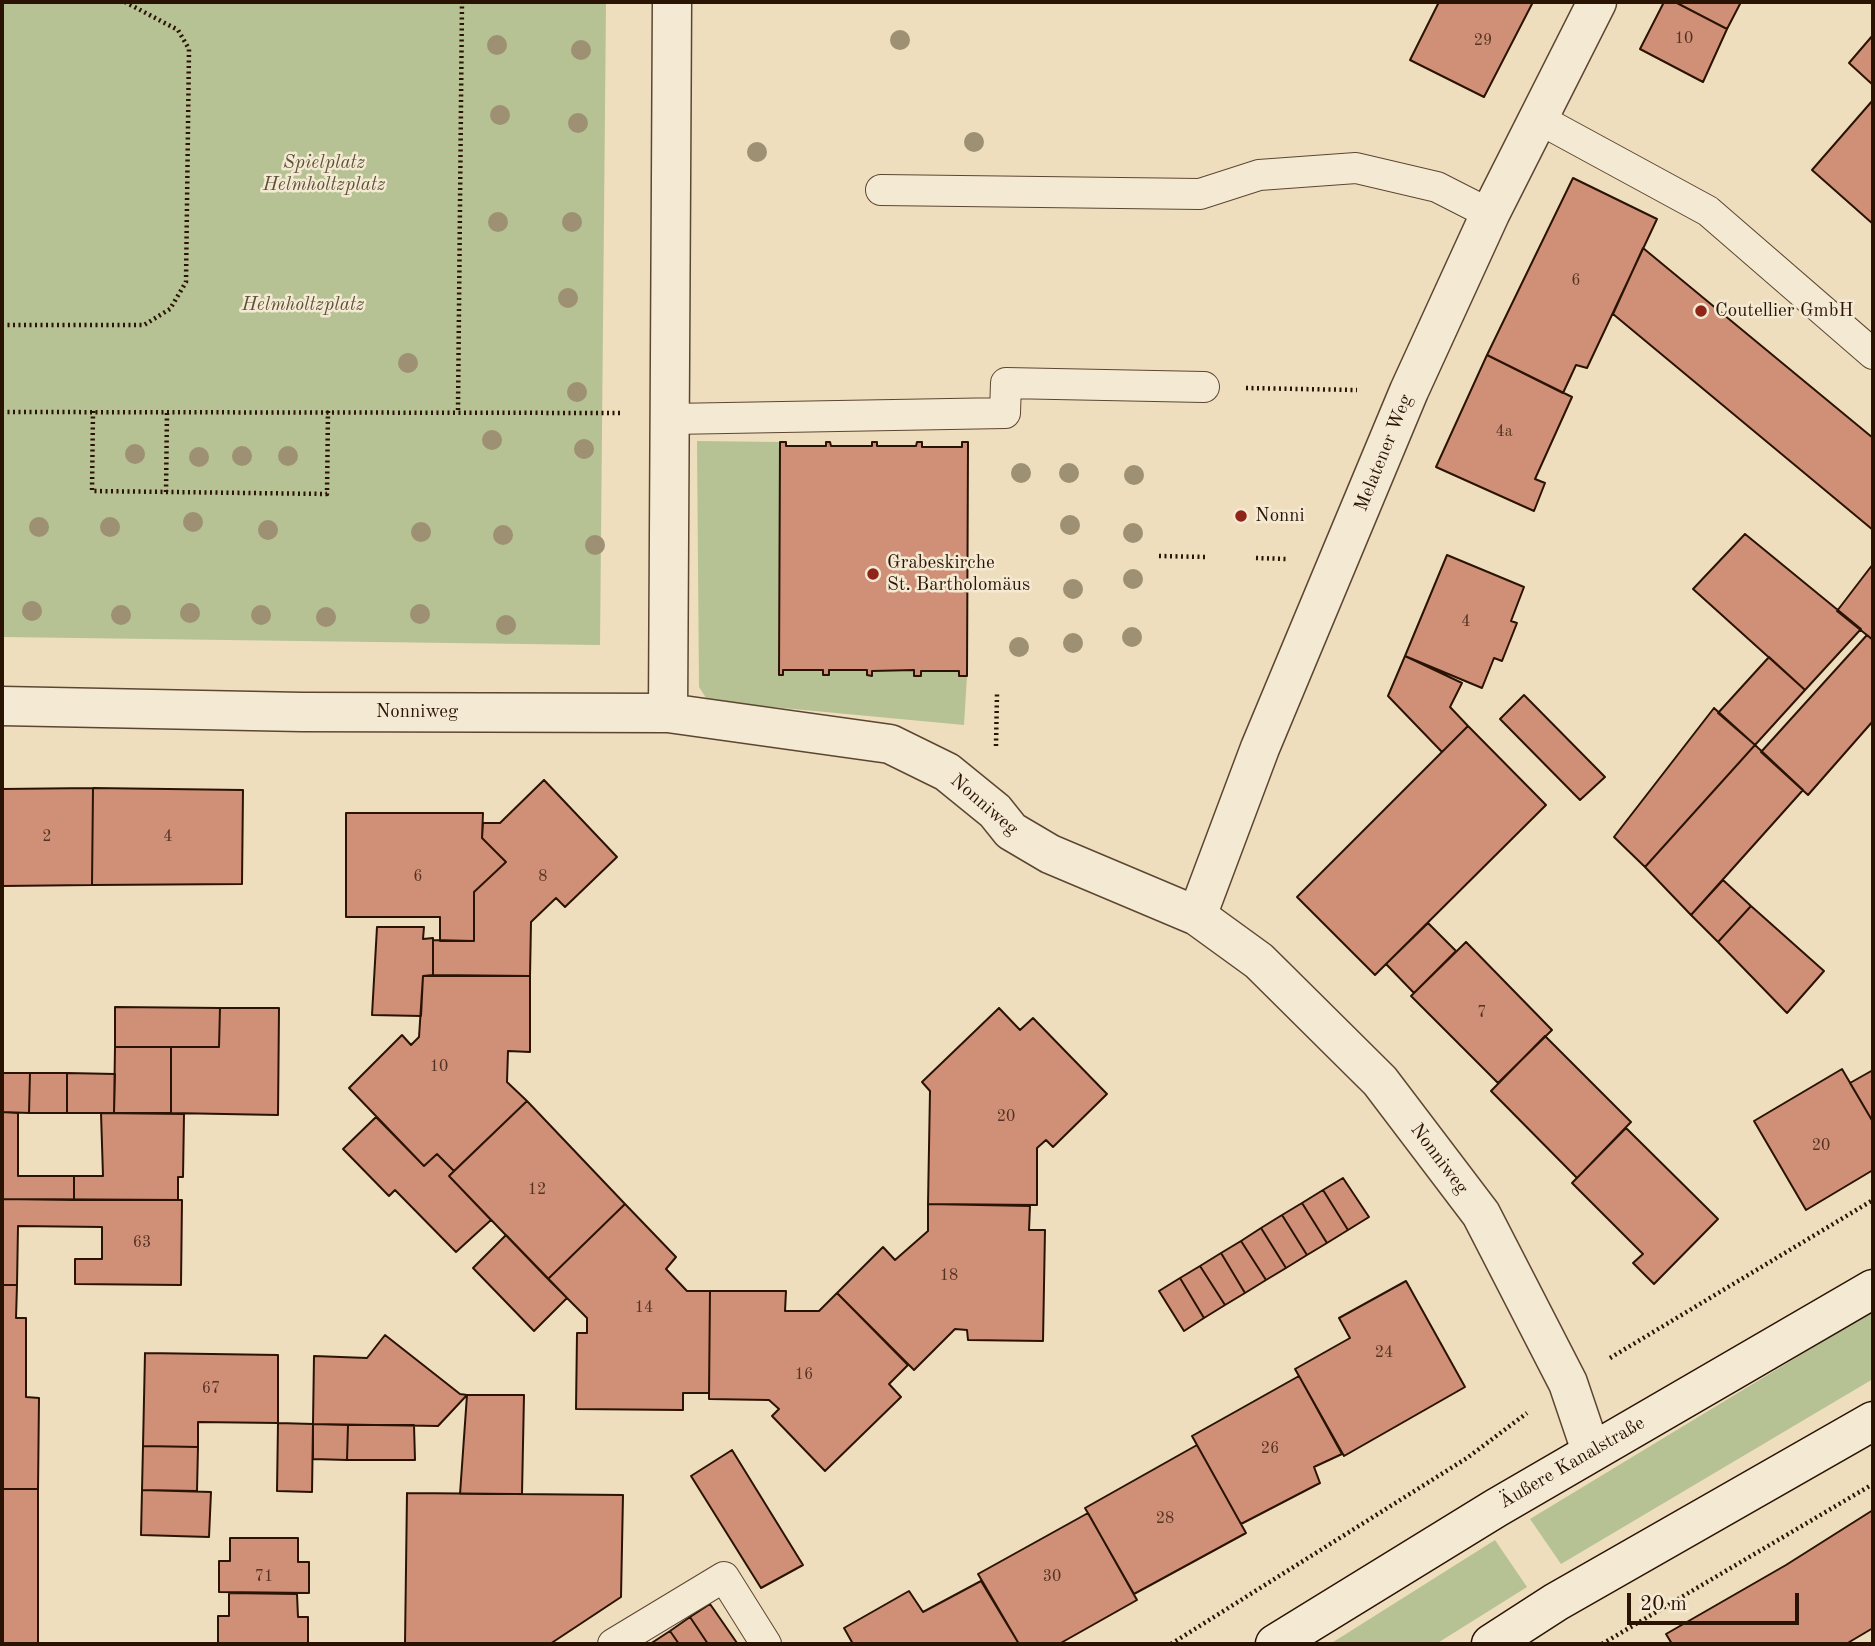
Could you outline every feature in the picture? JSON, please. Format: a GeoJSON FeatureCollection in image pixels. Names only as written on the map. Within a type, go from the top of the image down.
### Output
{"type":"FeatureCollection","features":[{"type":"Feature","properties":{"kind":"street"},"geometry":{"type":"LineString","coordinates":[[668,713],[671,2]]}},
{"type":"Feature","properties":{"kind":"street","name":"Melatener Weg"},"geometry":{"type":"LineString","coordinates":[[1197,916],[1260,748],[1409,391],[1490,214],[1597,2]]}},
{"type":"Feature","properties":{"kind":"street","name":"Nonniweg"},"geometry":{"type":"LineString","coordinates":[[2,706],[302,712],[668,713],[890,744],[947,772],[995,811],[1011,831],[1050,854],[1197,916],[1259,961],[1380,1081],[1481,1214],[1568,1383],[1591,1451]]}},
{"type":"Feature","properties":{"kind":"street","name":"Äußere Kanalstraße"},"geometry":{"type":"LineString","coordinates":[[1275,1644],[1591,1451],[1873,1289]]}},
{"type":"Feature","properties":{"kind":"street"},"geometry":{"type":"LineString","coordinates":[[1491,1644],[1556,1602],[1873,1421]]}},
{"type":"Feature","properties":{"kind":"lane"},"geometry":{"type":"LineString","coordinates":[[1537,118],[1708,211],[1873,354]]}},
{"type":"Feature","properties":{"kind":"lane"},"geometry":{"type":"LineString","coordinates":[[881,190],[1199,194],[1258,175],[1356,168],[1437,187],[1490,214]]}},
{"type":"Feature","properties":{"kind":"lane"},"geometry":{"type":"LineString","coordinates":[[671,416],[1005,413],[1006,383],[1204,387]]}},
{"type":"Feature","properties":{"kind":"lane"},"geometry":{"type":"LineString","coordinates":[[613,1644],[724,1577],[766,1644]]}},
{"type":"Feature","properties":{"kind":"path"},"geometry":{"type":"LineString","coordinates":[[2,325],[144,325],[170,309],[186,282],[190,49],[178,30],[125,2]]}},
{"type":"Feature","properties":{"kind":"path"},"geometry":{"type":"LineString","coordinates":[[458,410],[461,2]]}},
{"type":"Feature","properties":{"kind":"path"},"geometry":{"type":"LineString","coordinates":[[1278,388],[1339,390]]}},
{"type":"Feature","properties":{"kind":"path"},"geometry":{"type":"LineString","coordinates":[[2,412],[458,410],[671,416]]}},
{"type":"Feature","properties":{"kind":"path"},"geometry":{"type":"LineString","coordinates":[[93,411],[92,491],[327,494],[328,411]]}},
{"type":"Feature","properties":{"kind":"path"},"geometry":{"type":"LineString","coordinates":[[166,492],[167,411]]}},
{"type":"Feature","properties":{"kind":"path"},"geometry":{"type":"LineString","coordinates":[[1159,556],[1206,556]]}},
{"type":"Feature","properties":{"kind":"path"},"geometry":{"type":"LineString","coordinates":[[997,694],[997,720]]}},
{"type":"Feature","properties":{"kind":"path"},"geometry":{"type":"LineString","coordinates":[[1171,1644],[1467,1458],[1568,1383],[1873,1200]]}},
{"type":"Feature","properties":{"kind":"path"},"geometry":{"type":"LineString","coordinates":[[1602,1644],[1873,1484]]}},
{"type":"Feature","properties":{"kind":"green space","name":"Helmholtzplatz"},"geometry":{"type":"Polygon","coordinates":[[[2,2],[606,2],[600,645],[2,637],[2,2]]]}},
{"type":"Feature","properties":{"kind":"green space"},"geometry":{"type":"Polygon","coordinates":[[[697,441],[780,442],[779,675],[783,675],[783,670],[823,670],[823,675],[829,675],[829,670],[867,670],[867,675],[872,676],[872,671],[959,671],[959,676],[967,676],[964,725],[708,701],[699,687],[697,441]]]}},
{"type":"Feature","properties":{"kind":"green space"},"geometry":{"type":"Polygon","coordinates":[[[1873,1311],[1873,1379],[1561,1564],[1530,1519],[1873,1311]]]}},
{"type":"Feature","properties":{"kind":"green space"},"geometry":{"type":"Polygon","coordinates":[[[1495,1540],[1527,1587],[1436,1644],[1330,1644],[1495,1540]]]}},
{"type":"Feature","properties":{"kind":"building"},"geometry":{"type":"Polygon","coordinates":[[[1439,2],[1533,2],[1484,97],[1410,60],[1439,2]]]}},
{"type":"Feature","properties":{"kind":"building"},"geometry":{"type":"Polygon","coordinates":[[[1664,2],[1675,2],[1727,29],[1703,82],[1640,49],[1664,2]]]}},
{"type":"Feature","properties":{"kind":"building"},"geometry":{"type":"Polygon","coordinates":[[[1675,2],[1741,2],[1727,29],[1675,2]]]}},
{"type":"Feature","properties":{"kind":"building"},"geometry":{"type":"Polygon","coordinates":[[[1873,35],[1873,85],[1849,63],[1873,35]]]}},
{"type":"Feature","properties":{"kind":"building"},"geometry":{"type":"Polygon","coordinates":[[[1873,100],[1873,224],[1812,170],[1873,100]]]}},
{"type":"Feature","properties":{"kind":"building"},"geometry":{"type":"Polygon","coordinates":[[[1573,178],[1657,219],[1587,368],[1576,365],[1563,393],[1487,355],[1573,178]]]}},
{"type":"Feature","properties":{"kind":"building"},"geometry":{"type":"Polygon","coordinates":[[[1643,248],[1873,438],[1873,530],[1613,314],[1643,248]]]}},
{"type":"Feature","properties":{"kind":"building"},"geometry":{"type":"Polygon","coordinates":[[[1487,355],[1572,397],[1535,479],[1545,483],[1534,511],[1436,467],[1487,355]]]}},
{"type":"Feature","properties":{"kind":"building","name":"Grabeskirche St. Bartholomäus"},"geometry":{"type":"Polygon","coordinates":[[[780,442],[786,442],[786,446],[826,446],[826,442],[830,442],[831,446],[872,446],[872,442],[877,442],[877,446],[916,446],[917,442],[922,442],[922,447],[962,447],[962,442],[968,442],[967,676],[959,676],[959,671],[921,671],[921,676],[914,676],[914,670],[872,671],[872,676],[867,675],[867,670],[829,670],[829,675],[823,675],[823,670],[783,670],[783,675],[779,675],[780,442]]]}},
{"type":"Feature","properties":{"kind":"building"},"geometry":{"type":"Polygon","coordinates":[[[1745,534],[1861,629],[1805,690],[1693,589],[1745,534]]]}},
{"type":"Feature","properties":{"kind":"building"},"geometry":{"type":"Polygon","coordinates":[[[1447,555],[1524,587],[1511,621],[1517,623],[1502,661],[1494,658],[1482,688],[1405,656],[1447,555]]]}},
{"type":"Feature","properties":{"kind":"building"},"geometry":{"type":"Polygon","coordinates":[[[1873,564],[1873,640],[1837,611],[1873,564]]]}},
{"type":"Feature","properties":{"kind":"building"},"geometry":{"type":"Polygon","coordinates":[[[1867,635],[1873,640],[1873,721],[1808,795],[1761,752],[1867,635]]]}},
{"type":"Feature","properties":{"kind":"building"},"geometry":{"type":"Polygon","coordinates":[[[1405,656],[1462,683],[1450,707],[1468,726],[1442,752],[1388,696],[1405,656]]]}},
{"type":"Feature","properties":{"kind":"building"},"geometry":{"type":"Polygon","coordinates":[[[1769,657],[1805,690],[1755,745],[1718,713],[1769,657]]]}},
{"type":"Feature","properties":{"kind":"building"},"geometry":{"type":"Polygon","coordinates":[[[1524,695],[1605,777],[1580,800],[1500,719],[1524,695]]]}},
{"type":"Feature","properties":{"kind":"building"},"geometry":{"type":"Polygon","coordinates":[[[1714,708],[1755,745],[1645,867],[1614,837],[1714,708]]]}},
{"type":"Feature","properties":{"kind":"building"},"geometry":{"type":"Polygon","coordinates":[[[1468,726],[1546,805],[1375,975],[1297,897],[1468,726]]]}},
{"type":"Feature","properties":{"kind":"building"},"geometry":{"type":"Polygon","coordinates":[[[1755,745],[1803,790],[1691,915],[1645,867],[1755,745]]]}},
{"type":"Feature","properties":{"kind":"building"},"geometry":{"type":"Polygon","coordinates":[[[544,780],[617,857],[565,907],[556,898],[531,922],[530,976],[433,975],[433,940],[474,941],[474,892],[506,862],[482,838],[483,823],[500,823],[544,780]]]}},
{"type":"Feature","properties":{"kind":"building"},"geometry":{"type":"Polygon","coordinates":[[[93,788],[243,790],[242,884],[92,885],[93,788]]]}},
{"type":"Feature","properties":{"kind":"building"},"geometry":{"type":"Polygon","coordinates":[[[93,788],[92,885],[2,886],[2,789],[93,788]]]}},
{"type":"Feature","properties":{"kind":"building"},"geometry":{"type":"Polygon","coordinates":[[[346,813],[483,813],[482,838],[506,862],[474,892],[474,941],[440,941],[440,917],[346,917],[346,813]]]}},
{"type":"Feature","properties":{"kind":"building"},"geometry":{"type":"Polygon","coordinates":[[[1723,880],[1751,906],[1718,942],[1691,915],[1723,880]]]}},
{"type":"Feature","properties":{"kind":"building"},"geometry":{"type":"Polygon","coordinates":[[[1751,906],[1824,971],[1787,1013],[1718,942],[1751,906]]]}},
{"type":"Feature","properties":{"kind":"building"},"geometry":{"type":"Polygon","coordinates":[[[1428,923],[1456,951],[1414,993],[1386,964],[1428,923]]]}},
{"type":"Feature","properties":{"kind":"building"},"geometry":{"type":"Polygon","coordinates":[[[377,927],[424,927],[423,939],[433,938],[433,975],[423,976],[421,1016],[372,1015],[377,927]]]}},
{"type":"Feature","properties":{"kind":"building"},"geometry":{"type":"Polygon","coordinates":[[[1466,942],[1552,1030],[1498,1083],[1411,996],[1466,942]]]}},
{"type":"Feature","properties":{"kind":"building"},"geometry":{"type":"Polygon","coordinates":[[[423,976],[530,976],[530,1052],[508,1051],[507,1082],[527,1101],[454,1171],[437,1154],[424,1166],[349,1088],[402,1035],[411,1045],[419,1037],[423,976]]]}},
{"type":"Feature","properties":{"kind":"building"},"geometry":{"type":"Polygon","coordinates":[[[115,1007],[220,1008],[219,1047],[115,1047],[115,1007]]]}},
{"type":"Feature","properties":{"kind":"building"},"geometry":{"type":"Polygon","coordinates":[[[220,1008],[279,1008],[278,1115],[171,1113],[171,1047],[219,1047],[220,1008]]]}},
{"type":"Feature","properties":{"kind":"building"},"geometry":{"type":"Polygon","coordinates":[[[999,1008],[1020,1030],[1033,1018],[1107,1094],[1053,1147],[1046,1140],[1037,1148],[1037,1205],[928,1204],[930,1091],[922,1082],[999,1008]]]}},
{"type":"Feature","properties":{"kind":"building"},"geometry":{"type":"Polygon","coordinates":[[[1545,1036],[1631,1122],[1577,1178],[1491,1091],[1545,1036]]]}},
{"type":"Feature","properties":{"kind":"building"},"geometry":{"type":"Polygon","coordinates":[[[115,1047],[171,1047],[171,1113],[114,1113],[115,1047]]]}},
{"type":"Feature","properties":{"kind":"building"},"geometry":{"type":"Polygon","coordinates":[[[2,1059],[3,1073],[30,1073],[29,1113],[2,1112],[2,1059]]]}},
{"type":"Feature","properties":{"kind":"building"},"geometry":{"type":"Polygon","coordinates":[[[1842,1069],[1873,1122],[1873,1170],[1806,1210],[1754,1121],[1842,1069]]]}},
{"type":"Feature","properties":{"kind":"building"},"geometry":{"type":"Polygon","coordinates":[[[1873,1070],[1873,1122],[1850,1083],[1873,1070]]]}},
{"type":"Feature","properties":{"kind":"building"},"geometry":{"type":"Polygon","coordinates":[[[30,1073],[67,1073],[67,1113],[29,1113],[30,1073]]]}},
{"type":"Feature","properties":{"kind":"building"},"geometry":{"type":"Polygon","coordinates":[[[67,1073],[115,1074],[114,1113],[67,1113],[67,1073]]]}},
{"type":"Feature","properties":{"kind":"building"},"geometry":{"type":"Polygon","coordinates":[[[527,1101],[625,1204],[548,1279],[449,1176],[527,1101]]]}},
{"type":"Feature","properties":{"kind":"building"},"geometry":{"type":"Polygon","coordinates":[[[2,1112],[18,1113],[18,1176],[74,1176],[74,1200],[2,1199],[2,1112]]]}},
{"type":"Feature","properties":{"kind":"building"},"geometry":{"type":"Polygon","coordinates":[[[101,1113],[184,1114],[183,1177],[178,1177],[178,1200],[74,1200],[74,1176],[103,1176],[101,1113]]]}},
{"type":"Feature","properties":{"kind":"building"},"geometry":{"type":"Polygon","coordinates":[[[376,1117],[424,1166],[437,1154],[454,1171],[449,1176],[491,1220],[456,1252],[395,1190],[389,1196],[343,1149],[376,1117]]]}},
{"type":"Feature","properties":{"kind":"building"},"geometry":{"type":"Polygon","coordinates":[[[1626,1128],[1718,1219],[1654,1284],[1633,1263],[1643,1254],[1572,1183],[1626,1128]]]}},
{"type":"Feature","properties":{"kind":"building"},"geometry":{"type":"Polygon","coordinates":[[[1343,1178],[1369,1217],[1348,1230],[1323,1190],[1343,1178]]]}},
{"type":"Feature","properties":{"kind":"building"},"geometry":{"type":"Polygon","coordinates":[[[1323,1190],[1348,1230],[1327,1243],[1302,1203],[1323,1190]]]}},
{"type":"Feature","properties":{"kind":"building"},"geometry":{"type":"Polygon","coordinates":[[[2,1199],[182,1200],[181,1285],[75,1284],[75,1259],[102,1259],[102,1227],[18,1226],[17,1285],[2,1285],[2,1199]]]}},
{"type":"Feature","properties":{"kind":"building"},"geometry":{"type":"Polygon","coordinates":[[[1302,1203],[1327,1243],[1307,1255],[1282,1215],[1302,1203]]]}},
{"type":"Feature","properties":{"kind":"building"},"geometry":{"type":"Polygon","coordinates":[[[625,1204],[676,1257],[666,1269],[687,1291],[710,1291],[709,1393],[683,1393],[683,1410],[576,1409],[577,1333],[587,1333],[587,1318],[548,1279],[625,1204]]]}},
{"type":"Feature","properties":{"kind":"building"},"geometry":{"type":"Polygon","coordinates":[[[928,1204],[1030,1206],[1029,1230],[1045,1230],[1043,1341],[968,1340],[967,1330],[955,1329],[914,1370],[837,1293],[883,1247],[895,1260],[928,1231],[928,1204]]]}},
{"type":"Feature","properties":{"kind":"building"},"geometry":{"type":"Polygon","coordinates":[[[1282,1215],[1307,1255],[1286,1268],[1261,1228],[1282,1215]]]}},
{"type":"Feature","properties":{"kind":"building"},"geometry":{"type":"Polygon","coordinates":[[[1261,1228],[1286,1268],[1266,1280],[1241,1241],[1261,1228]]]}},
{"type":"Feature","properties":{"kind":"building"},"geometry":{"type":"Polygon","coordinates":[[[506,1235],[567,1298],[534,1331],[473,1268],[506,1235]]]}},
{"type":"Feature","properties":{"kind":"building"},"geometry":{"type":"Polygon","coordinates":[[[1241,1241],[1266,1280],[1245,1293],[1221,1253],[1241,1241]]]}},
{"type":"Feature","properties":{"kind":"building"},"geometry":{"type":"Polygon","coordinates":[[[1221,1253],[1245,1293],[1225,1305],[1200,1266],[1221,1253]]]}},
{"type":"Feature","properties":{"kind":"building"},"geometry":{"type":"Polygon","coordinates":[[[1200,1266],[1225,1305],[1204,1318],[1180,1278],[1200,1266]]]}},
{"type":"Feature","properties":{"kind":"building"},"geometry":{"type":"Polygon","coordinates":[[[1180,1278],[1204,1318],[1184,1331],[1159,1291],[1180,1278]]]}},
{"type":"Feature","properties":{"kind":"building"},"geometry":{"type":"Polygon","coordinates":[[[1406,1281],[1465,1387],[1344,1456],[1295,1369],[1350,1338],[1339,1318],[1406,1281]]]}},
{"type":"Feature","properties":{"kind":"building"},"geometry":{"type":"Polygon","coordinates":[[[2,1285],[17,1285],[16,1318],[26,1318],[26,1397],[39,1398],[38,1489],[2,1489],[2,1285]]]}},
{"type":"Feature","properties":{"kind":"building"},"geometry":{"type":"Polygon","coordinates":[[[710,1291],[786,1291],[785,1311],[819,1311],[837,1293],[908,1365],[889,1384],[901,1397],[825,1471],[772,1416],[779,1409],[769,1400],[709,1399],[710,1291]]]}},
{"type":"Feature","properties":{"kind":"building"},"geometry":{"type":"Polygon","coordinates":[[[385,1335],[460,1394],[467,1395],[438,1426],[313,1424],[314,1356],[367,1358],[385,1335]]]}},
{"type":"Feature","properties":{"kind":"building"},"geometry":{"type":"Polygon","coordinates":[[[145,1353],[278,1355],[278,1423],[198,1422],[198,1447],[143,1446],[145,1353]]]}},
{"type":"Feature","properties":{"kind":"building"},"geometry":{"type":"Polygon","coordinates":[[[1299,1376],[1342,1454],[1314,1467],[1320,1483],[1241,1524],[1192,1436],[1299,1376]]]}},
{"type":"Feature","properties":{"kind":"building"},"geometry":{"type":"Polygon","coordinates":[[[467,1395],[524,1395],[522,1494],[460,1494],[467,1395]]]}},
{"type":"Feature","properties":{"kind":"building"},"geometry":{"type":"Polygon","coordinates":[[[278,1423],[313,1424],[312,1492],[277,1491],[278,1423]]]}},
{"type":"Feature","properties":{"kind":"building"},"geometry":{"type":"Polygon","coordinates":[[[313,1424],[348,1425],[347,1460],[313,1459],[313,1424]]]}},
{"type":"Feature","properties":{"kind":"building"},"geometry":{"type":"Polygon","coordinates":[[[348,1425],[414,1425],[415,1460],[347,1460],[348,1425]]]}},
{"type":"Feature","properties":{"kind":"building"},"geometry":{"type":"Polygon","coordinates":[[[1197,1445],[1246,1533],[1134,1594],[1085,1508],[1197,1445]]]}},
{"type":"Feature","properties":{"kind":"building"},"geometry":{"type":"Polygon","coordinates":[[[143,1446],[198,1447],[197,1491],[142,1490],[143,1446]]]}},
{"type":"Feature","properties":{"kind":"building"},"geometry":{"type":"Polygon","coordinates":[[[732,1450],[803,1565],[761,1588],[691,1476],[732,1450]]]}},
{"type":"Feature","properties":{"kind":"building"},"geometry":{"type":"Polygon","coordinates":[[[2,1489],[38,1489],[38,1644],[2,1644],[2,1489]]]}},
{"type":"Feature","properties":{"kind":"building"},"geometry":{"type":"Polygon","coordinates":[[[142,1490],[211,1492],[209,1537],[141,1535],[142,1490]]]}},
{"type":"Feature","properties":{"kind":"building"},"geometry":{"type":"Polygon","coordinates":[[[407,1493],[623,1495],[621,1597],[550,1644],[405,1644],[407,1493]]]}},
{"type":"Feature","properties":{"kind":"building"},"geometry":{"type":"Polygon","coordinates":[[[1873,1510],[1873,1628],[1846,1644],[1672,1644],[1666,1634],[1786,1565],[1873,1510]]]}},
{"type":"Feature","properties":{"kind":"building"},"geometry":{"type":"Polygon","coordinates":[[[1088,1513],[1137,1600],[1059,1644],[1019,1644],[978,1574],[1088,1513]]]}},
{"type":"Feature","properties":{"kind":"building"},"geometry":{"type":"Polygon","coordinates":[[[230,1538],[298,1538],[298,1562],[309,1562],[309,1593],[219,1592],[219,1561],[230,1561],[230,1538]]]}},
{"type":"Feature","properties":{"kind":"building"},"geometry":{"type":"Polygon","coordinates":[[[981,1581],[1019,1644],[853,1644],[844,1628],[909,1591],[923,1612],[981,1581]]]}},
{"type":"Feature","properties":{"kind":"building"},"geometry":{"type":"Polygon","coordinates":[[[229,1593],[297,1594],[298,1617],[308,1617],[308,1644],[218,1644],[218,1616],[229,1616],[229,1593]]]}},
{"type":"Feature","properties":{"kind":"building"},"geometry":{"type":"Polygon","coordinates":[[[710,1604],[736,1644],[708,1644],[690,1617],[710,1604]]]}},
{"type":"Feature","properties":{"kind":"building"},"geometry":{"type":"Polygon","coordinates":[[[690,1617],[708,1644],[679,1644],[670,1631],[690,1617]]]}},
{"type":"Feature","properties":{"kind":"building"},"geometry":{"type":"Polygon","coordinates":[[[670,1631],[679,1644],[650,1644],[670,1631]]]}},
{"type":"Feature","properties":{"kind":"place","name":"Coutellier GmbH"},"geometry":{"type":"Point","coordinates":[1701,311]}},
{"type":"Feature","properties":{"kind":"place","name":"Nonni"},"geometry":{"type":"Point","coordinates":[1241,516]}},
{"type":"Feature","properties":{"kind":"place","name":"Grabeskirche St. Bartholomäus"},"geometry":{"type":"Point","coordinates":[873,574]}},
{"type":"Feature","properties":{"kind":"park label","name":"Spielplatz Helmholtzplatz"},"geometry":{"type":"Point","coordinates":[324,174]}}]}
